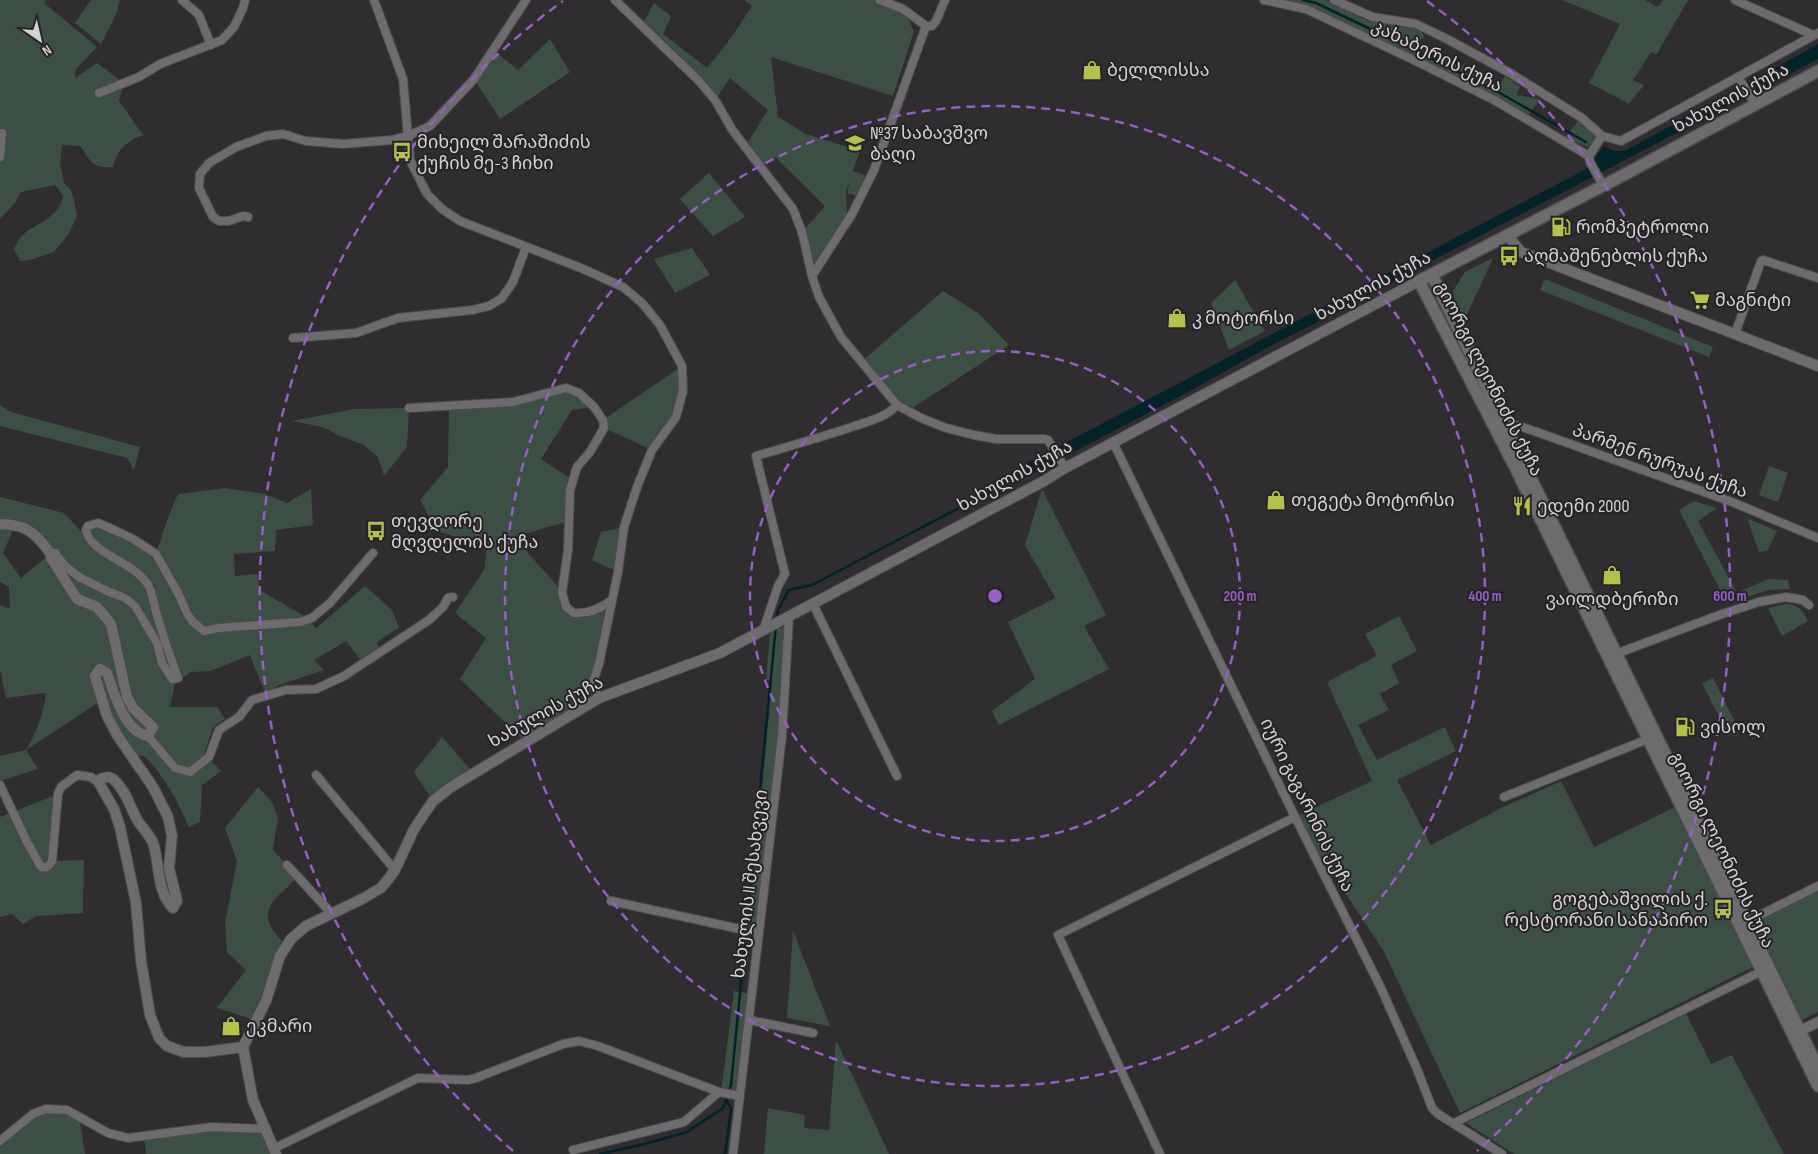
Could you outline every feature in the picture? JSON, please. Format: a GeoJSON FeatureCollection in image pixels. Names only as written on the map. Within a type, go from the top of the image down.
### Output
{"type":"FeatureCollection","features":[{"type":"Feature","properties":{"kind":"main road","name":"ხახულის ქუჩა"},"geometry":{"type":"LineString","coordinates":[[1420,282],[1601,181],[1753,100],[1818,71]]}},
{"type":"Feature","properties":{"kind":"main road","name":"გიორგი ლეონიძის ქუჩა"},"geometry":{"type":"LineString","coordinates":[[1432,275],[1612,656],[1796,1033],[1818,1086]]}},
{"type":"Feature","properties":{"kind":"main road","name":"გიორგი ლეონიძის ქუჩა"},"geometry":{"type":"LineString","coordinates":[[1420,282],[1612,656],[1648,739],[1743,924],[1762,971],[1796,1033],[1818,1068]]}},
{"type":"Feature","properties":{"kind":"street"},"geometry":{"type":"LineString","coordinates":[[182,0],[199,15],[211,45]]}},
{"type":"Feature","properties":{"kind":"street"},"geometry":{"type":"LineString","coordinates":[[99,94],[138,77],[160,64],[222,40],[234,27],[245,0]]}},
{"type":"Feature","properties":{"kind":"street"},"geometry":{"type":"LineString","coordinates":[[374,0],[403,79],[410,160],[427,194],[442,210],[460,221],[581,268],[624,287],[642,303],[660,326],[682,366],[683,391],[676,417],[652,450],[624,527],[618,572],[599,664],[592,685],[599,698]]}},
{"type":"Feature","properties":{"kind":"street"},"geometry":{"type":"LineString","coordinates":[[248,217],[243,216],[229,221],[219,221],[213,217],[199,188],[200,174],[210,163],[236,147],[266,136],[283,134],[306,141],[342,144],[392,140],[408,136],[430,126],[474,80],[526,0]]}},
{"type":"Feature","properties":{"kind":"street"},"geometry":{"type":"LineString","coordinates":[[615,0],[699,81],[715,100],[733,131],[793,209],[802,232],[819,297],[841,337],[897,405],[921,418],[974,436],[996,440],[1044,438],[1065,468]]}},
{"type":"Feature","properties":{"kind":"street"},"geometry":{"type":"LineString","coordinates":[[880,0],[903,9],[926,26],[932,26],[936,21],[945,0]]}},
{"type":"Feature","properties":{"kind":"street","name":"კახაბერის ქუჩა"},"geometry":{"type":"LineString","coordinates":[[1264,0],[1306,10],[1422,64],[1494,100],[1589,159]]}},
{"type":"Feature","properties":{"kind":"street","name":"კახაბერის ქუჩა"},"geometry":{"type":"LineString","coordinates":[[1334,0],[1373,17],[1416,24],[1447,39],[1510,73],[1582,118],[1602,136]]}},
{"type":"Feature","properties":{"kind":"street"},"geometry":{"type":"LineString","coordinates":[[1736,0],[1816,34]]}},
{"type":"Feature","properties":{"kind":"street"},"geometry":{"type":"LineString","coordinates":[[812,276],[852,214],[874,170],[926,26]]}},
{"type":"Feature","properties":{"kind":"street","name":"ხახულის ქუჩა"},"geometry":{"type":"LineString","coordinates":[[1602,136],[1621,140],[1740,80],[1816,34]]}},
{"type":"Feature","properties":{"kind":"street"},"geometry":{"type":"LineString","coordinates":[[1740,80],[1753,100]]}},
{"type":"Feature","properties":{"kind":"street"},"geometry":{"type":"LineString","coordinates":[[0,157],[2,133]]}},
{"type":"Feature","properties":{"kind":"street"},"geometry":{"type":"LineString","coordinates":[[1601,181],[1589,159],[1602,136]]}},
{"type":"Feature","properties":{"kind":"street"},"geometry":{"type":"LineString","coordinates":[[1507,234],[1521,252],[1818,366]]}},
{"type":"Feature","properties":{"kind":"street"},"geometry":{"type":"LineString","coordinates":[[293,338],[356,333],[398,318],[472,310],[489,306],[502,298],[512,282],[526,247]]}},
{"type":"Feature","properties":{"kind":"street"},"geometry":{"type":"LineString","coordinates":[[1735,334],[1760,261],[1763,260],[1818,278]]}},
{"type":"Feature","properties":{"kind":"street","name":"ხახულის ქუჩა"},"geometry":{"type":"LineString","coordinates":[[243,1047],[266,1001],[280,956],[291,939],[306,926],[364,898],[382,887],[395,870],[414,829],[433,801],[451,787],[599,698],[720,653],[1044,481],[1113,442],[1420,282]]}},
{"type":"Feature","properties":{"kind":"street"},"geometry":{"type":"LineString","coordinates":[[409,408],[513,402],[566,388],[580,393],[594,407],[603,420],[604,428],[590,452],[577,467],[570,490],[568,550],[562,592],[566,606],[574,614],[586,614],[597,610],[611,601]]}},
{"type":"Feature","properties":{"kind":"street"},"geometry":{"type":"LineString","coordinates":[[766,629],[778,586],[785,574],[756,456],[810,441],[871,420],[892,410],[897,405]]}},
{"type":"Feature","properties":{"kind":"street","name":"პარმენ რურუას ქუჩა"},"geometry":{"type":"LineString","coordinates":[[1490,416],[1732,502],[1818,538]]}},
{"type":"Feature","properties":{"kind":"street","name":"იური გაგარინის ქუჩა"},"geometry":{"type":"LineString","coordinates":[[1113,442],[1295,817],[1380,986],[1432,1108],[1438,1114],[1502,1154]]}},
{"type":"Feature","properties":{"kind":"street"},"geometry":{"type":"LineString","coordinates":[[51,554],[55,552],[65,566],[79,577],[125,598],[135,606],[157,643],[162,663],[172,679],[178,678],[166,649],[148,586],[131,567],[108,555],[89,541],[86,530],[88,526],[98,523],[133,539],[156,554],[187,613],[204,632],[218,628],[300,622],[312,618],[330,603],[373,553]]}},
{"type":"Feature","properties":{"kind":"street"},"geometry":{"type":"LineString","coordinates":[[0,524],[18,525],[35,533],[51,554],[51,558],[77,599],[98,607],[111,624],[127,697],[133,708],[153,727],[148,736]]}},
{"type":"Feature","properties":{"kind":"street"},"geometry":{"type":"LineString","coordinates":[[99,783],[100,779],[106,777],[113,778],[119,785],[137,820],[153,841],[161,887],[166,902],[173,908],[177,901],[169,868],[172,836],[168,817],[153,787],[117,735],[107,716],[95,676],[100,669],[107,673],[122,714],[137,732],[148,736],[174,768],[190,772],[209,757],[219,730],[239,717],[252,700],[286,690],[316,689],[344,676],[429,620],[443,607],[448,598],[453,597]]}},
{"type":"Feature","properties":{"kind":"street"},"geometry":{"type":"LineString","coordinates":[[1612,656],[1759,602],[1786,597],[1803,600],[1809,605]]}},
{"type":"Feature","properties":{"kind":"street"},"geometry":{"type":"LineString","coordinates":[[813,604],[897,776]]}},
{"type":"Feature","properties":{"kind":"street","name":"ხახულის II შესახვევი"},"geometry":{"type":"LineString","coordinates":[[733,1154],[782,736],[788,618]]}},
{"type":"Feature","properties":{"kind":"street"},"geometry":{"type":"LineString","coordinates":[[1504,797],[1648,739]]}},
{"type":"Feature","properties":{"kind":"street"},"geometry":{"type":"LineString","coordinates":[[0,785],[27,842],[41,867],[45,868],[52,861],[60,787],[77,775],[90,778],[99,783],[114,809],[120,827],[136,902],[141,961],[150,1015],[159,1038],[167,1046],[184,1052],[205,1052],[243,1047],[251,1094],[274,1152],[418,1078],[468,1080],[563,1044],[579,1040],[720,1092],[740,1096]]}},
{"type":"Feature","properties":{"kind":"street"},"geometry":{"type":"LineString","coordinates":[[316,775],[395,870]]}},
{"type":"Feature","properties":{"kind":"street"},"geometry":{"type":"LineString","coordinates":[[1160,1154],[1058,935],[1295,817]]}},
{"type":"Feature","properties":{"kind":"street"},"geometry":{"type":"LineString","coordinates":[[288,865],[332,914]]}},
{"type":"Feature","properties":{"kind":"street"},"geometry":{"type":"LineString","coordinates":[[1743,924],[1818,886]]}},
{"type":"Feature","properties":{"kind":"street"},"geometry":{"type":"LineString","coordinates":[[611,901],[740,930],[760,932]]}},
{"type":"Feature","properties":{"kind":"street"},"geometry":{"type":"LineString","coordinates":[[1454,1123],[1762,971]]}},
{"type":"Feature","properties":{"kind":"street"},"geometry":{"type":"LineString","coordinates":[[749,1020],[813,1032]]}},
{"type":"Feature","properties":{"kind":"street"},"geometry":{"type":"LineString","coordinates":[[1796,1033],[1818,1022]]}},
{"type":"Feature","properties":{"kind":"street"},"geometry":{"type":"LineString","coordinates":[[572,1150],[684,1122],[720,1092]]}},
{"type":"Feature","properties":{"kind":"street"},"geometry":{"type":"LineString","coordinates":[[0,1141],[33,1114],[46,1109],[67,1110],[108,1133],[128,1138],[212,1127],[264,1129]]}},
{"type":"Feature","properties":{"kind":"green space"},"geometry":{"type":"Polygon","coordinates":[[[0,0],[46,0],[44,3],[97,47],[76,69],[75,78],[97,63],[124,83],[119,101],[143,135],[132,140],[120,150],[113,167],[96,165],[80,146],[62,145],[60,163],[64,183],[70,189],[74,199],[77,216],[68,235],[54,252],[30,260],[20,261],[14,249],[19,239],[51,216],[56,211],[63,196],[55,185],[21,192],[15,203],[0,219],[0,0]]]}},
{"type":"Feature","properties":{"kind":"green space"},"geometry":{"type":"Polygon","coordinates":[[[91,0],[120,0],[117,12],[101,44],[75,23],[91,0]]]}},
{"type":"Feature","properties":{"kind":"green space"},"geometry":{"type":"Polygon","coordinates":[[[744,0],[880,0],[903,9],[914,31],[893,96],[771,57],[778,117],[806,134],[860,151],[853,171],[865,175],[859,196],[847,193],[850,180],[846,191],[847,215],[855,220],[812,276],[802,232],[825,206],[775,157],[761,167],[745,147],[768,110],[730,78],[715,100],[642,25],[654,3],[671,16],[663,34],[707,68],[731,38],[752,6],[744,0]]]}},
{"type":"Feature","properties":{"kind":"green space"},"geometry":{"type":"Polygon","coordinates":[[[1288,0],[1326,0],[1368,21],[1421,30],[1424,37],[1414,44],[1476,71],[1498,87],[1505,76],[1520,87],[1516,95],[1540,99],[1528,116],[1471,84],[1302,3],[1288,0]]]}},
{"type":"Feature","properties":{"kind":"green space"},"geometry":{"type":"Polygon","coordinates":[[[1562,0],[1645,0],[1658,7],[1663,0],[1688,0],[1657,54],[1651,52],[1633,80],[1644,85],[1629,104],[1589,83],[1620,24],[1562,0]]]}},
{"type":"Feature","properties":{"kind":"green space"},"geometry":{"type":"Polygon","coordinates":[[[550,39],[570,72],[500,119],[474,79],[493,50],[518,70],[550,39]]]}},
{"type":"Feature","properties":{"kind":"green space"},"geometry":{"type":"Polygon","coordinates":[[[1579,120],[1597,137],[1588,147],[1565,138],[1579,120]]]}},
{"type":"Feature","properties":{"kind":"green space"},"geometry":{"type":"Polygon","coordinates":[[[709,173],[745,217],[713,236],[680,199],[709,173]]]}},
{"type":"Feature","properties":{"kind":"green space"},"geometry":{"type":"Polygon","coordinates":[[[692,248],[710,275],[675,293],[654,259],[692,248]]]}},
{"type":"Feature","properties":{"kind":"green space"},"geometry":{"type":"Polygon","coordinates":[[[1493,258],[1462,325],[1457,314],[1453,291],[1465,272],[1493,258]]]}},
{"type":"Feature","properties":{"kind":"green space"},"geometry":{"type":"Polygon","coordinates":[[[1545,279],[1713,347],[1709,357],[1540,290],[1545,279]]]}},
{"type":"Feature","properties":{"kind":"green space"},"geometry":{"type":"Polygon","coordinates":[[[1235,280],[1265,331],[1229,350],[1211,303],[1235,280]]]}},
{"type":"Feature","properties":{"kind":"green space"},"geometry":{"type":"Polygon","coordinates":[[[943,291],[978,313],[1009,345],[908,411],[897,405],[861,362],[943,291]]]}},
{"type":"Feature","properties":{"kind":"green space"},"geometry":{"type":"Polygon","coordinates":[[[682,366],[683,391],[676,417],[652,450],[604,428],[603,420],[682,366]]]}},
{"type":"Feature","properties":{"kind":"green space"},"geometry":{"type":"Polygon","coordinates":[[[566,388],[594,407],[572,410],[541,459],[573,480],[569,521],[514,537],[560,589],[561,606],[572,617],[590,616],[605,607],[599,647],[589,686],[593,697],[521,738],[460,679],[486,638],[455,613],[484,570],[487,546],[437,531],[420,500],[448,467],[449,406],[513,402],[566,388]]]}},
{"type":"Feature","properties":{"kind":"green space"},"geometry":{"type":"Polygon","coordinates":[[[0,405],[11,412],[140,447],[134,470],[127,458],[0,426],[0,405]]]}},
{"type":"Feature","properties":{"kind":"green space"},"geometry":{"type":"Polygon","coordinates":[[[409,408],[407,447],[384,476],[378,457],[364,445],[323,427],[292,421],[354,409],[409,408]]]}},
{"type":"Feature","properties":{"kind":"green space"},"geometry":{"type":"Polygon","coordinates":[[[1769,466],[1788,473],[1778,502],[1759,495],[1769,466]]]}},
{"type":"Feature","properties":{"kind":"green space"},"geometry":{"type":"Polygon","coordinates":[[[225,488],[265,494],[287,503],[311,489],[313,525],[276,530],[275,551],[234,554],[235,576],[258,574],[259,590],[306,617],[316,628],[365,586],[392,610],[399,628],[377,642],[381,652],[363,663],[346,641],[314,660],[324,670],[279,685],[266,695],[250,655],[211,671],[191,672],[175,683],[170,707],[217,707],[225,719],[213,727],[204,754],[221,771],[202,785],[200,822],[189,827],[175,798],[158,772],[144,756],[130,755],[102,700],[26,750],[39,723],[46,693],[6,698],[0,669],[0,605],[10,609],[9,587],[0,582],[0,497],[64,513],[88,539],[86,530],[94,523],[156,554],[178,494],[225,488]],[[15,525],[3,553],[21,578],[51,553],[15,525]]]}},
{"type":"Feature","properties":{"kind":"green space"},"geometry":{"type":"Polygon","coordinates":[[[1042,489],[1106,615],[1084,626],[1109,669],[999,725],[992,711],[1035,679],[1008,622],[1055,598],[1025,545],[1042,489]]]}},
{"type":"Feature","properties":{"kind":"green space"},"geometry":{"type":"Polygon","coordinates":[[[1694,501],[1717,508],[1698,521],[1737,593],[1768,579],[1788,580],[1790,589],[1769,590],[1727,603],[1679,510],[1694,501]]]}},
{"type":"Feature","properties":{"kind":"green space"},"geometry":{"type":"Polygon","coordinates":[[[1749,519],[1777,531],[1767,551],[1759,552],[1748,521],[1749,519]]]}},
{"type":"Feature","properties":{"kind":"green space"},"geometry":{"type":"Polygon","coordinates":[[[624,527],[618,572],[592,560],[601,532],[624,527]]]}},
{"type":"Feature","properties":{"kind":"green space"},"geometry":{"type":"Polygon","coordinates":[[[1786,604],[1800,609],[1808,621],[1782,636],[1768,608],[1786,604]]]}},
{"type":"Feature","properties":{"kind":"green space"},"geometry":{"type":"Polygon","coordinates":[[[1399,616],[1417,651],[1391,665],[1399,683],[1380,694],[1389,710],[1358,725],[1377,760],[1445,727],[1456,751],[1397,780],[1431,845],[1501,808],[1561,781],[1594,847],[1675,807],[1753,967],[1460,1113],[1383,950],[1295,817],[1372,781],[1327,682],[1377,656],[1365,634],[1399,616]]]}},
{"type":"Feature","properties":{"kind":"green space"},"geometry":{"type":"Polygon","coordinates":[[[785,626],[782,737],[757,924],[743,922],[758,833],[772,680],[766,680],[770,632],[785,626]]]}},
{"type":"Feature","properties":{"kind":"green space"},"geometry":{"type":"Polygon","coordinates":[[[1713,678],[1738,728],[1737,736],[1728,734],[1702,683],[1713,678]]]}},
{"type":"Feature","properties":{"kind":"green space"},"geometry":{"type":"Polygon","coordinates":[[[442,737],[470,769],[431,798],[414,772],[442,737]]]}},
{"type":"Feature","properties":{"kind":"green space"},"geometry":{"type":"Polygon","coordinates":[[[26,750],[38,769],[0,781],[0,756],[26,750]]]}},
{"type":"Feature","properties":{"kind":"green space"},"geometry":{"type":"Polygon","coordinates":[[[258,787],[272,802],[278,818],[273,850],[298,877],[281,893],[270,907],[268,914],[269,922],[283,942],[252,1019],[217,1008],[246,970],[227,952],[225,923],[237,861],[225,828],[258,787]]]}},
{"type":"Feature","properties":{"kind":"green space"},"geometry":{"type":"Polygon","coordinates":[[[58,794],[52,861],[84,860],[83,913],[36,916],[23,924],[12,914],[0,917],[0,817],[58,794]]]}},
{"type":"Feature","properties":{"kind":"green space"},"geometry":{"type":"Polygon","coordinates":[[[1818,890],[1818,1012],[1802,1020],[1797,1017],[1751,923],[1818,890]]]}},
{"type":"Feature","properties":{"kind":"green space"},"geometry":{"type":"Polygon","coordinates":[[[793,931],[830,1026],[787,1018],[793,931]]]}},
{"type":"Feature","properties":{"kind":"green space"},"geometry":{"type":"Polygon","coordinates":[[[734,991],[752,994],[740,1096],[721,1093],[734,991]]]}},
{"type":"Feature","properties":{"kind":"green space"},"geometry":{"type":"Polygon","coordinates":[[[1686,1014],[1711,1064],[1732,1055],[1784,1154],[1514,1154],[1466,1123],[1686,1014]]]}},
{"type":"Feature","properties":{"kind":"green space"},"geometry":{"type":"Polygon","coordinates":[[[836,1040],[889,1154],[764,1154],[768,1108],[805,1115],[804,1128],[829,1130],[836,1040]]]}},
{"type":"Feature","properties":{"kind":"green space"},"geometry":{"type":"Polygon","coordinates":[[[46,1109],[79,1115],[85,1154],[0,1154],[0,1141],[46,1109]]]}},
{"type":"Feature","properties":{"kind":"green space"},"geometry":{"type":"Polygon","coordinates":[[[212,1127],[264,1129],[276,1154],[146,1154],[144,1136],[212,1127]]]}},
{"type":"Feature","properties":{"kind":"water"},"geometry":{"type":"Polygon","coordinates":[[[1818,44],[1818,59],[1274,344],[1190,391],[1020,480],[1014,470],[1586,169],[1604,146],[1613,151],[1625,151],[1818,44]]]}},
{"type":"Feature","properties":{"kind":"waterway"},"geometry":{"type":"LineString","coordinates":[[1303,0],[1316,3],[1498,92],[1586,142]]}},
{"type":"Feature","properties":{"kind":"waterway"},"geometry":{"type":"LineString","coordinates":[[777,620],[778,610],[789,590],[812,585],[1020,476]]}},
{"type":"Feature","properties":{"kind":"waterway"},"geometry":{"type":"LineString","coordinates":[[600,1154],[687,1132],[723,1108],[731,1085],[776,626]]}},
{"type":"Feature","properties":{"kind":"waterway"},"geometry":{"type":"LineString","coordinates":[[725,1154],[731,1109],[726,1099]]}},
{"type":"Feature","properties":{"kind":"place","name":"ბელლისსა"},"geometry":{"type":"Point","coordinates":[1092,70]}},
{"type":"Feature","properties":{"kind":"place","name":"№37 საბავშვო ბაღი"},"geometry":{"type":"Point","coordinates":[855,143]}},
{"type":"Feature","properties":{"kind":"place","name":"მიხეილ შარაშიძის ქუჩის მე-3 ჩიხი"},"geometry":{"type":"Point","coordinates":[402,152]}},
{"type":"Feature","properties":{"kind":"place","name":"რომპეტროლი"},"geometry":{"type":"Point","coordinates":[1561,227]}},
{"type":"Feature","properties":{"kind":"place","name":"აღმაშენებლის ქუჩა"},"geometry":{"type":"Point","coordinates":[1509,256]}},
{"type":"Feature","properties":{"kind":"place","name":"მაგნიტი"},"geometry":{"type":"Point","coordinates":[1700,300]}},
{"type":"Feature","properties":{"kind":"place","name":"კ მოტორსი"},"geometry":{"type":"Point","coordinates":[1177,318]}},
{"type":"Feature","properties":{"kind":"place","name":"თეგეტა მოტორსი"},"geometry":{"type":"Point","coordinates":[1276,500]}},
{"type":"Feature","properties":{"kind":"place","name":"ედემი 2000"},"geometry":{"type":"Point","coordinates":[1522,506]}},
{"type":"Feature","properties":{"kind":"place","name":"თევდორე მღვდელის ქუჩა"},"geometry":{"type":"Point","coordinates":[376,531]}},
{"type":"Feature","properties":{"kind":"place","name":"ვაილდბერიზი"},"geometry":{"type":"Point","coordinates":[1612,575]}},
{"type":"Feature","properties":{"kind":"place","name":"ვისოლ"},"geometry":{"type":"Point","coordinates":[1685,727]}},
{"type":"Feature","properties":{"kind":"place","name":"გოგებაშვილის ქ. რესტორანი სანაპირო"},"geometry":{"type":"Point","coordinates":[1723,909]}},
{"type":"Feature","properties":{"kind":"place","name":"ეკმარი"},"geometry":{"type":"Point","coordinates":[231,1026]}}]}
